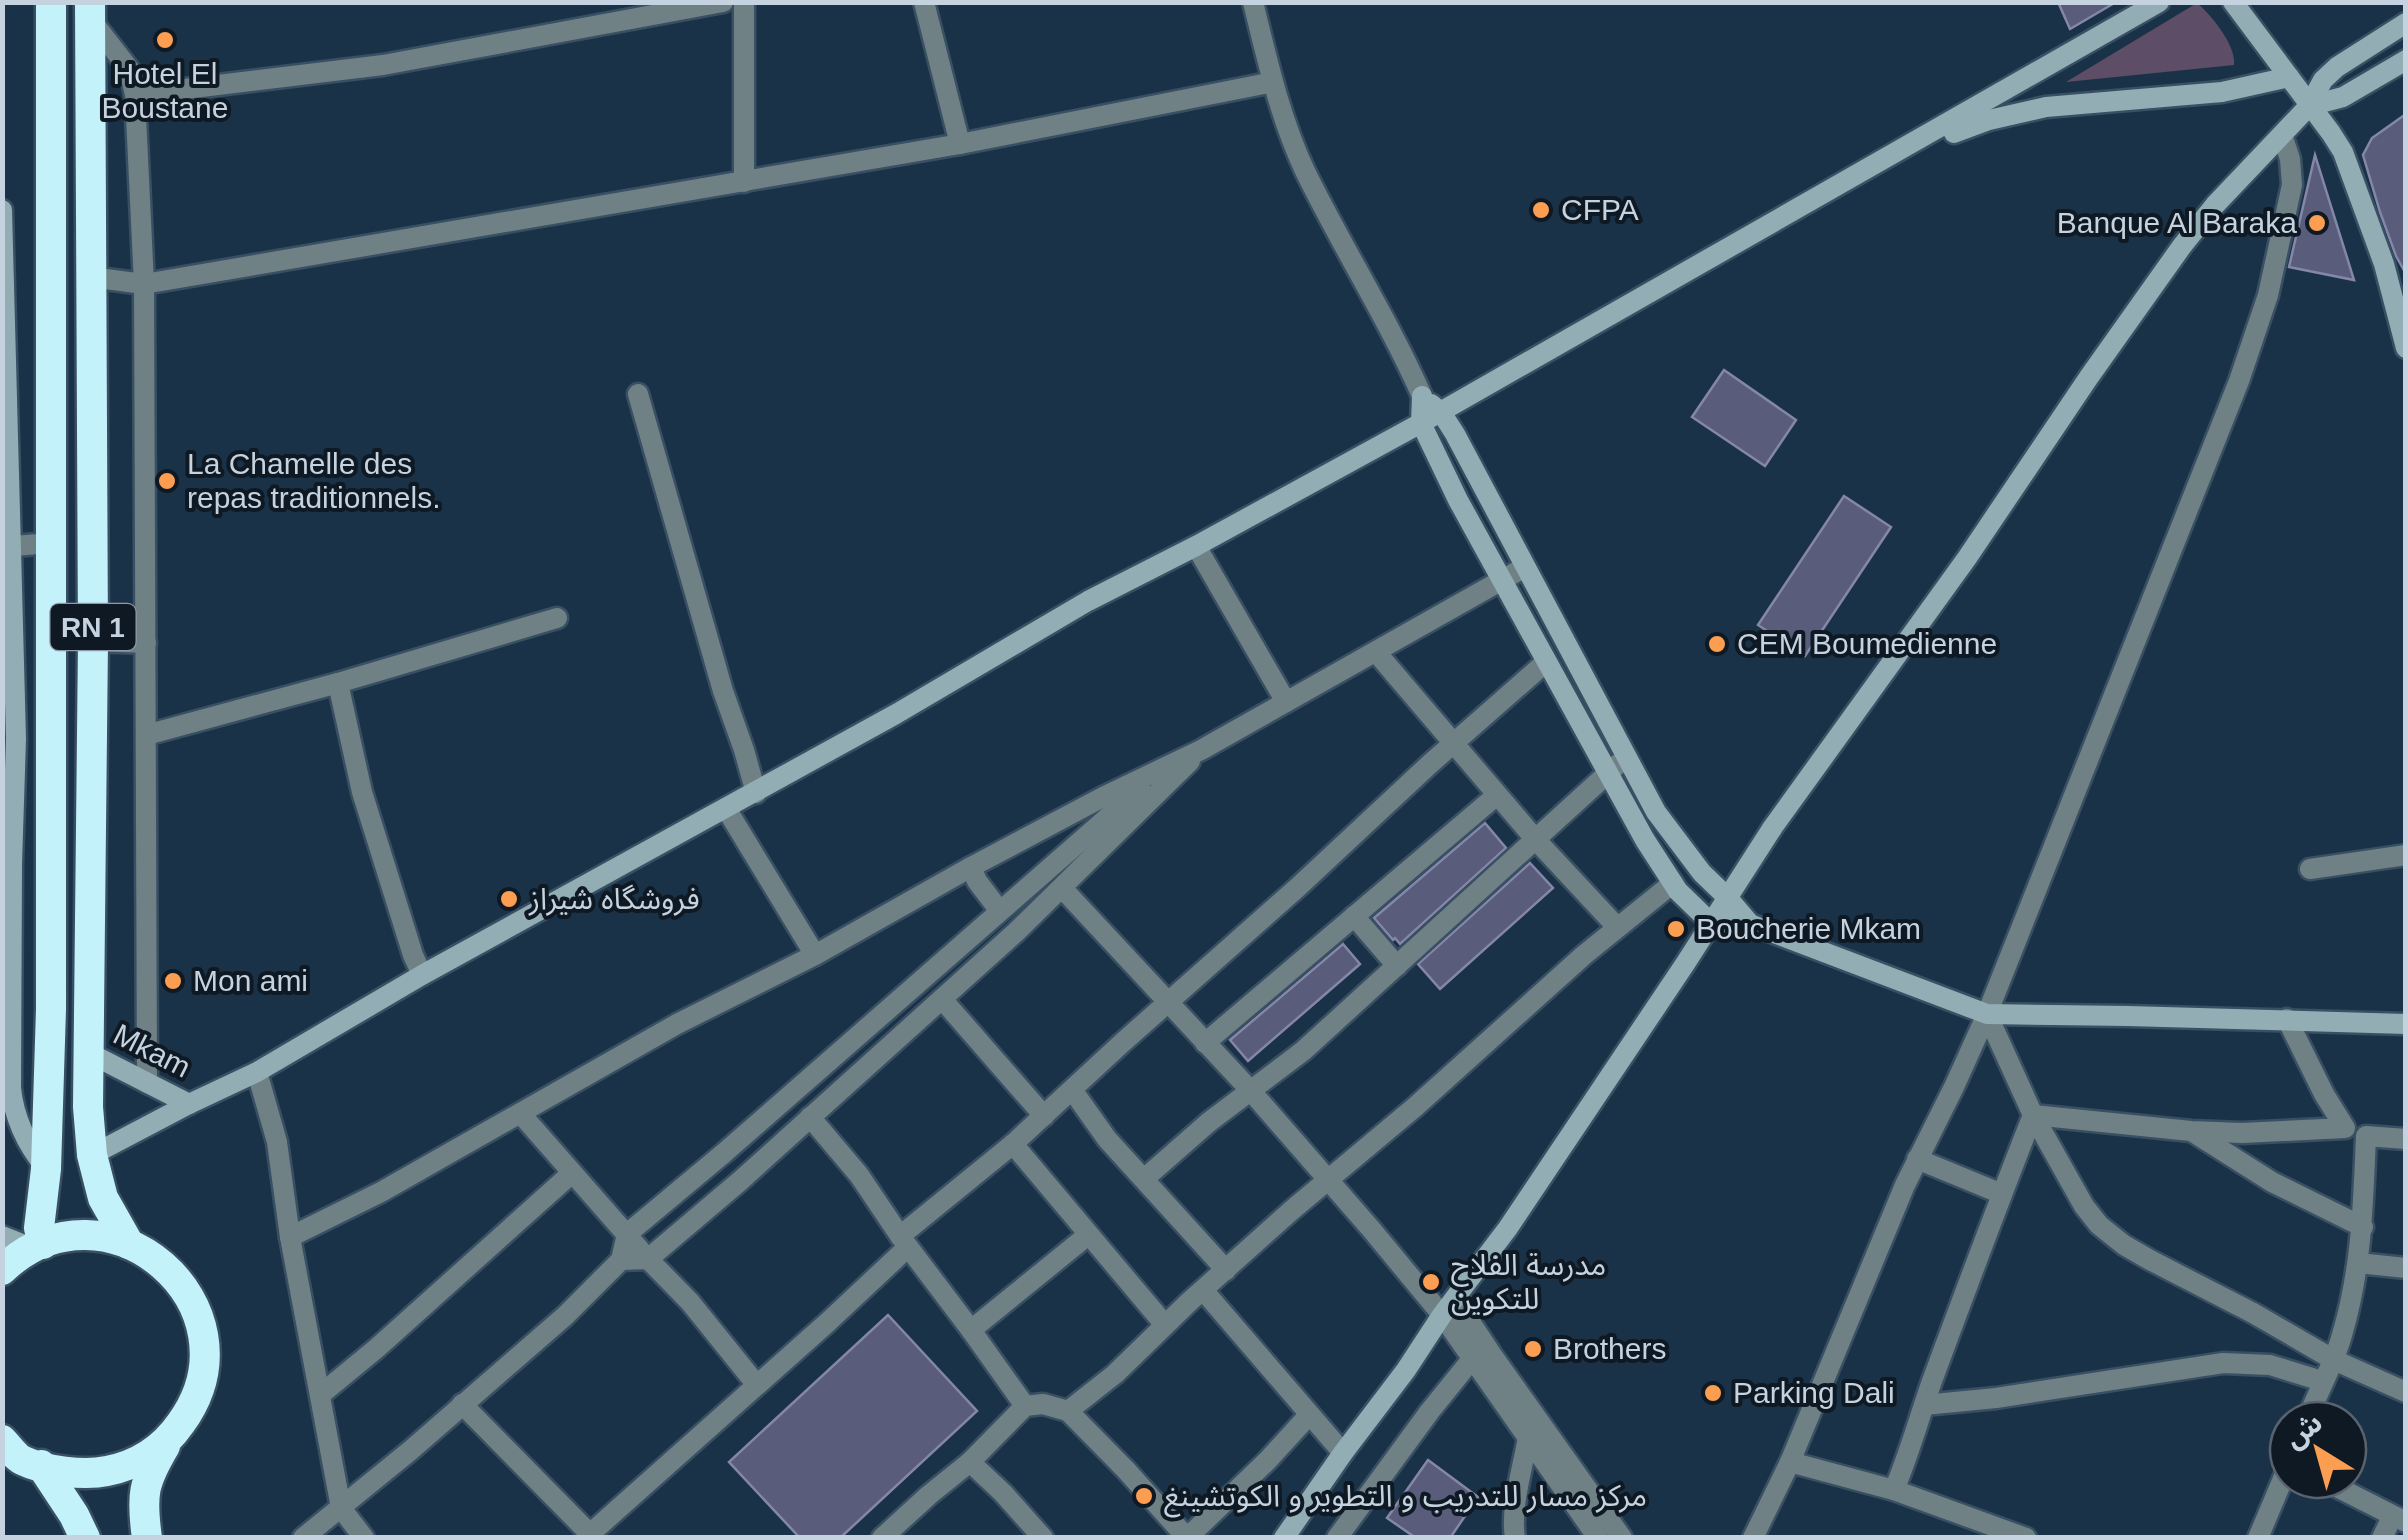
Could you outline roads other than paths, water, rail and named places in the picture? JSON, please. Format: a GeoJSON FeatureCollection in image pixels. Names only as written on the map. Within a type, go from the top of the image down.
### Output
{"type":"FeatureCollection","features":[{"type":"Feature","properties":{"kind":"highway","name":"RN 1"},"geometry":{"type":"LineString","coordinates":[[38,1246],[46,1169],[51,1009],[51,2]]}},
{"type":"Feature","properties":{"kind":"highway","name":"RN 1"},"geometry":{"type":"LineString","coordinates":[[90,11],[92,641],[88,1106],[92,1155],[102,1198],[130,1244]]}},
{"type":"Feature","properties":{"kind":"highway"},"geometry":{"type":"LineString","coordinates":[[2,1270],[56,1239],[106,1237],[130,1244],[163,1264],[188,1294],[202,1330],[204,1369],[193,1407],[148,1474],[142,1504],[147,1538]]}},
{"type":"Feature","properties":{"kind":"highway"},"geometry":{"type":"LineString","coordinates":[[17,1461],[95,1474],[123,1468],[148,1456],[170,1438]]}},
{"type":"Feature","properties":{"kind":"highway"},"geometry":{"type":"LineString","coordinates":[[17,1461],[74,1515],[85,1538]]}},
{"type":"Feature","properties":{"kind":"street"},"geometry":{"type":"LineString","coordinates":[[135,95],[383,64],[723,2]]}},
{"type":"Feature","properties":{"kind":"street"},"geometry":{"type":"LineString","coordinates":[[744,2],[744,182]]}},
{"type":"Feature","properties":{"kind":"street"},"geometry":{"type":"LineString","coordinates":[[924,2],[960,144]]}},
{"type":"Feature","properties":{"kind":"street"},"geometry":{"type":"LineString","coordinates":[[1253,2],[1273,82],[1305,170],[1422,396],[1441,412],[1455,434],[1656,812],[1702,874],[1750,924]]}},
{"type":"Feature","properties":{"kind":"street"},"geometry":{"type":"LineString","coordinates":[[92,1155],[257,1072],[422,976],[896,714],[1088,601],[1421,424],[2159,2]]}},
{"type":"Feature","properties":{"kind":"street"},"geometry":{"type":"LineString","coordinates":[[2233,2],[2342,152],[2384,264],[2406,348]]}},
{"type":"Feature","properties":{"kind":"street"},"geometry":{"type":"LineString","coordinates":[[90,11],[129,70],[135,95],[144,284],[147,1083]]}},
{"type":"Feature","properties":{"kind":"street"},"geometry":{"type":"LineString","coordinates":[[1284,1538],[1508,1228],[1773,827],[1967,558],[2182,246],[2215,205],[2309,106],[2322,80],[2406,23]]}},
{"type":"Feature","properties":{"kind":"street"},"geometry":{"type":"LineString","coordinates":[[2309,106],[2343,97],[2406,60]]}},
{"type":"Feature","properties":{"kind":"street"},"geometry":{"type":"LineString","coordinates":[[1896,154],[1989,120],[2046,107],[2222,92],[2289,77]]}},
{"type":"Feature","properties":{"kind":"street"},"geometry":{"type":"LineString","coordinates":[[90,276],[144,284],[960,144],[1273,82]]}},
{"type":"Feature","properties":{"kind":"street"},"geometry":{"type":"LineString","coordinates":[[1753,1538],[1790,1462],[1916,1159],[1988,1014],[2253,343],[2268,295],[2292,185],[2290,159],[2282,135]]}},
{"type":"Feature","properties":{"kind":"street"},"geometry":{"type":"LineString","coordinates":[[2,210],[7,547],[16,739],[11,1088],[13,1110],[46,1169]]}},
{"type":"Feature","properties":{"kind":"street"},"geometry":{"type":"LineString","coordinates":[[638,394],[717,672],[756,793]]}},
{"type":"Feature","properties":{"kind":"street"},"geometry":{"type":"LineString","coordinates":[[1422,396],[1421,424],[1546,662],[1672,883],[1710,922],[1750,924],[1988,1014],[2406,1024]]}},
{"type":"Feature","properties":{"kind":"street"},"geometry":{"type":"LineString","coordinates":[[7,547],[50,543]]}},
{"type":"Feature","properties":{"kind":"street"},"geometry":{"type":"LineString","coordinates":[[1196,546],[1286,702]]}},
{"type":"Feature","properties":{"kind":"street"},"geometry":{"type":"LineString","coordinates":[[290,1237],[381,1192],[677,1024],[816,955],[971,867],[1201,750],[1525,568]]}},
{"type":"Feature","properties":{"kind":"street"},"geometry":{"type":"LineString","coordinates":[[146,735],[338,684],[557,618]]}},
{"type":"Feature","properties":{"kind":"street"},"geometry":{"type":"LineString","coordinates":[[92,641],[146,644]]}},
{"type":"Feature","properties":{"kind":"street"},"geometry":{"type":"LineString","coordinates":[[14,646],[50,643]]}},
{"type":"Feature","properties":{"kind":"street"},"geometry":{"type":"LineString","coordinates":[[1376,652],[1536,840],[1618,927]]}},
{"type":"Feature","properties":{"kind":"street"},"geometry":{"type":"LineString","coordinates":[[462,1404],[592,1536],[828,1322],[904,1242],[1546,662]]}},
{"type":"Feature","properties":{"kind":"street"},"geometry":{"type":"LineString","coordinates":[[338,684],[362,792],[422,976]]}},
{"type":"Feature","properties":{"kind":"street"},"geometry":{"type":"LineString","coordinates":[[621,1260],[648,1259],[810,1117],[1062,888],[1201,750]]}},
{"type":"Feature","properties":{"kind":"street"},"geometry":{"type":"LineString","coordinates":[[1144,1179],[1250,1090],[1304,1052],[1626,756]]}},
{"type":"Feature","properties":{"kind":"street"},"geometry":{"type":"LineString","coordinates":[[303,1538],[565,1316],[621,1260],[627,1234],[1162,770]]}},
{"type":"Feature","properties":{"kind":"street"},"geometry":{"type":"LineString","coordinates":[[1205,1043],[1497,795]]}},
{"type":"Feature","properties":{"kind":"street"},"geometry":{"type":"LineString","coordinates":[[726,810],[816,955]]}},
{"type":"Feature","properties":{"kind":"street"},"geometry":{"type":"LineString","coordinates":[[2310,869],[2406,855]]}},
{"type":"Feature","properties":{"kind":"street"},"geometry":{"type":"LineString","coordinates":[[971,867],[999,910]]}},
{"type":"Feature","properties":{"kind":"street"},"geometry":{"type":"LineString","coordinates":[[1068,1412],[1328,1180],[1672,883]]}},
{"type":"Feature","properties":{"kind":"street"},"geometry":{"type":"LineString","coordinates":[[1062,888],[1250,1090],[1371,1229],[1448,1307],[1533,1430],[1598,1538]]}},
{"type":"Feature","properties":{"kind":"street"},"geometry":{"type":"LineString","coordinates":[[1354,916],[1396,966]]}},
{"type":"Feature","properties":{"kind":"street"},"geometry":{"type":"LineString","coordinates":[[942,999],[1044,1116]]}},
{"type":"Feature","properties":{"kind":"street"},"geometry":{"type":"LineString","coordinates":[[1988,1014],[2032,1114],[2084,1206],[2099,1225],[2124,1245],[2334,1360],[2406,1392]]}},
{"type":"Feature","properties":{"kind":"street"},"geometry":{"type":"LineString","coordinates":[[2287,1019],[2345,1128]]}},
{"type":"Feature","properties":{"kind":"street"},"geometry":{"type":"LineString","coordinates":[[854,1038],[872,1060]]}},
{"type":"Feature","properties":{"kind":"street","name":"Mkam"},"geometry":{"type":"LineString","coordinates":[[87,1052],[189,1104]]}},
{"type":"Feature","properties":{"kind":"street"},"geometry":{"type":"LineString","coordinates":[[257,1072],[277,1142],[290,1237],[342,1508],[364,1538]]}},
{"type":"Feature","properties":{"kind":"street"},"geometry":{"type":"LineString","coordinates":[[1073,1091],[1107,1139],[1226,1270]]}},
{"type":"Feature","properties":{"kind":"street"},"geometry":{"type":"LineString","coordinates":[[522,1114],[690,1302],[756,1384]]}},
{"type":"Feature","properties":{"kind":"street"},"geometry":{"type":"LineString","coordinates":[[2032,1114],[2191,1131],[2345,1128],[2366,1136],[2406,1139]]}},
{"type":"Feature","properties":{"kind":"street"},"geometry":{"type":"LineString","coordinates":[[1894,1490],[2032,1114]]}},
{"type":"Feature","properties":{"kind":"street"},"geometry":{"type":"LineString","coordinates":[[810,1117],[859,1175],[1025,1406]]}},
{"type":"Feature","properties":{"kind":"street"},"geometry":{"type":"LineString","coordinates":[[2191,1131],[2272,1182],[2363,1227]]}},
{"type":"Feature","properties":{"kind":"street"},"geometry":{"type":"LineString","coordinates":[[2314,1400],[2334,1360],[2358,1263],[2366,1136]]}},
{"type":"Feature","properties":{"kind":"street"},"geometry":{"type":"LineString","coordinates":[[1013,1144],[1165,1325]]}},
{"type":"Feature","properties":{"kind":"street"},"geometry":{"type":"LineString","coordinates":[[1916,1159],[2002,1194]]}},
{"type":"Feature","properties":{"kind":"street"},"geometry":{"type":"LineString","coordinates":[[320,1395],[572,1174]]}},
{"type":"Feature","properties":{"kind":"street"},"geometry":{"type":"LineString","coordinates":[[972,1330],[1088,1235]]}},
{"type":"Feature","properties":{"kind":"street"},"geometry":{"type":"LineString","coordinates":[[2,1236],[38,1246]]}},
{"type":"Feature","properties":{"kind":"street"},"geometry":{"type":"LineString","coordinates":[[2358,1263],[2406,1268]]}},
{"type":"Feature","properties":{"kind":"street"},"geometry":{"type":"LineString","coordinates":[[1203,1290],[1343,1452]]}},
{"type":"Feature","properties":{"kind":"street"},"geometry":{"type":"LineString","coordinates":[[1448,1307],[1472,1359],[1622,1538]]}},
{"type":"Feature","properties":{"kind":"street"},"geometry":{"type":"LineString","coordinates":[[1337,1538],[1472,1359]]}},
{"type":"Feature","properties":{"kind":"street"},"geometry":{"type":"LineString","coordinates":[[1924,1405],[2223,1364],[2270,1365],[2322,1381]]}},
{"type":"Feature","properties":{"kind":"street"},"geometry":{"type":"LineString","coordinates":[[886,1536],[970,1462],[1025,1406],[1044,1404],[1068,1412],[1187,1538],[1268,1460],[1309,1414]]}},
{"type":"Feature","properties":{"kind":"street"},"geometry":{"type":"LineString","coordinates":[[1515,1538],[1516,1511],[1533,1430]]}},
{"type":"Feature","properties":{"kind":"street"},"geometry":{"type":"LineString","coordinates":[[970,1462],[1043,1538]]}},
{"type":"Feature","properties":{"kind":"street"},"geometry":{"type":"LineString","coordinates":[[1790,1462],[1894,1490],[2026,1538]]}},
{"type":"Feature","properties":{"kind":"street"},"geometry":{"type":"LineString","coordinates":[[2258,1538],[2274,1500]]}},
{"type":"Feature","properties":{"kind":"street"},"geometry":{"type":"LineString","coordinates":[[2361,1500],[2399,1520],[2382,1538]]}},
{"type":"Feature","properties":{"kind":"place","name":"Hotel El Boustane"},"geometry":{"type":"Point","coordinates":[165,40]}},
{"type":"Feature","properties":{"kind":"place","name":"CFPA"},"geometry":{"type":"Point","coordinates":[1541,210]}},
{"type":"Feature","properties":{"kind":"place","name":"Banque Al Baraka"},"geometry":{"type":"Point","coordinates":[2317,223]}},
{"type":"Feature","properties":{"kind":"place","name":"La Chamelle des repas traditionnels."},"geometry":{"type":"Point","coordinates":[167,481]}},
{"type":"Feature","properties":{"kind":"place","name":"CEM Boumedienne"},"geometry":{"type":"Point","coordinates":[1717,644]}},
{"type":"Feature","properties":{"kind":"place","name":"فروشگاه شيراز"},"geometry":{"type":"Point","coordinates":[509,899]}},
{"type":"Feature","properties":{"kind":"place","name":"Boucherie Mkam"},"geometry":{"type":"Point","coordinates":[1676,929]}},
{"type":"Feature","properties":{"kind":"place","name":"Mon ami"},"geometry":{"type":"Point","coordinates":[173,981]}},
{"type":"Feature","properties":{"kind":"place","name":"مدرسة الفلاح للتكوين"},"geometry":{"type":"Point","coordinates":[1431,1282]}},
{"type":"Feature","properties":{"kind":"place","name":"Brothers"},"geometry":{"type":"Point","coordinates":[1533,1349]}},
{"type":"Feature","properties":{"kind":"place","name":"Parking Dali"},"geometry":{"type":"Point","coordinates":[1713,1393]}},
{"type":"Feature","properties":{"kind":"place","name":"مركز مسار للتدريب و التطوير و الكوتشينغ"},"geometry":{"type":"Point","coordinates":[1144,1496]}}]}
